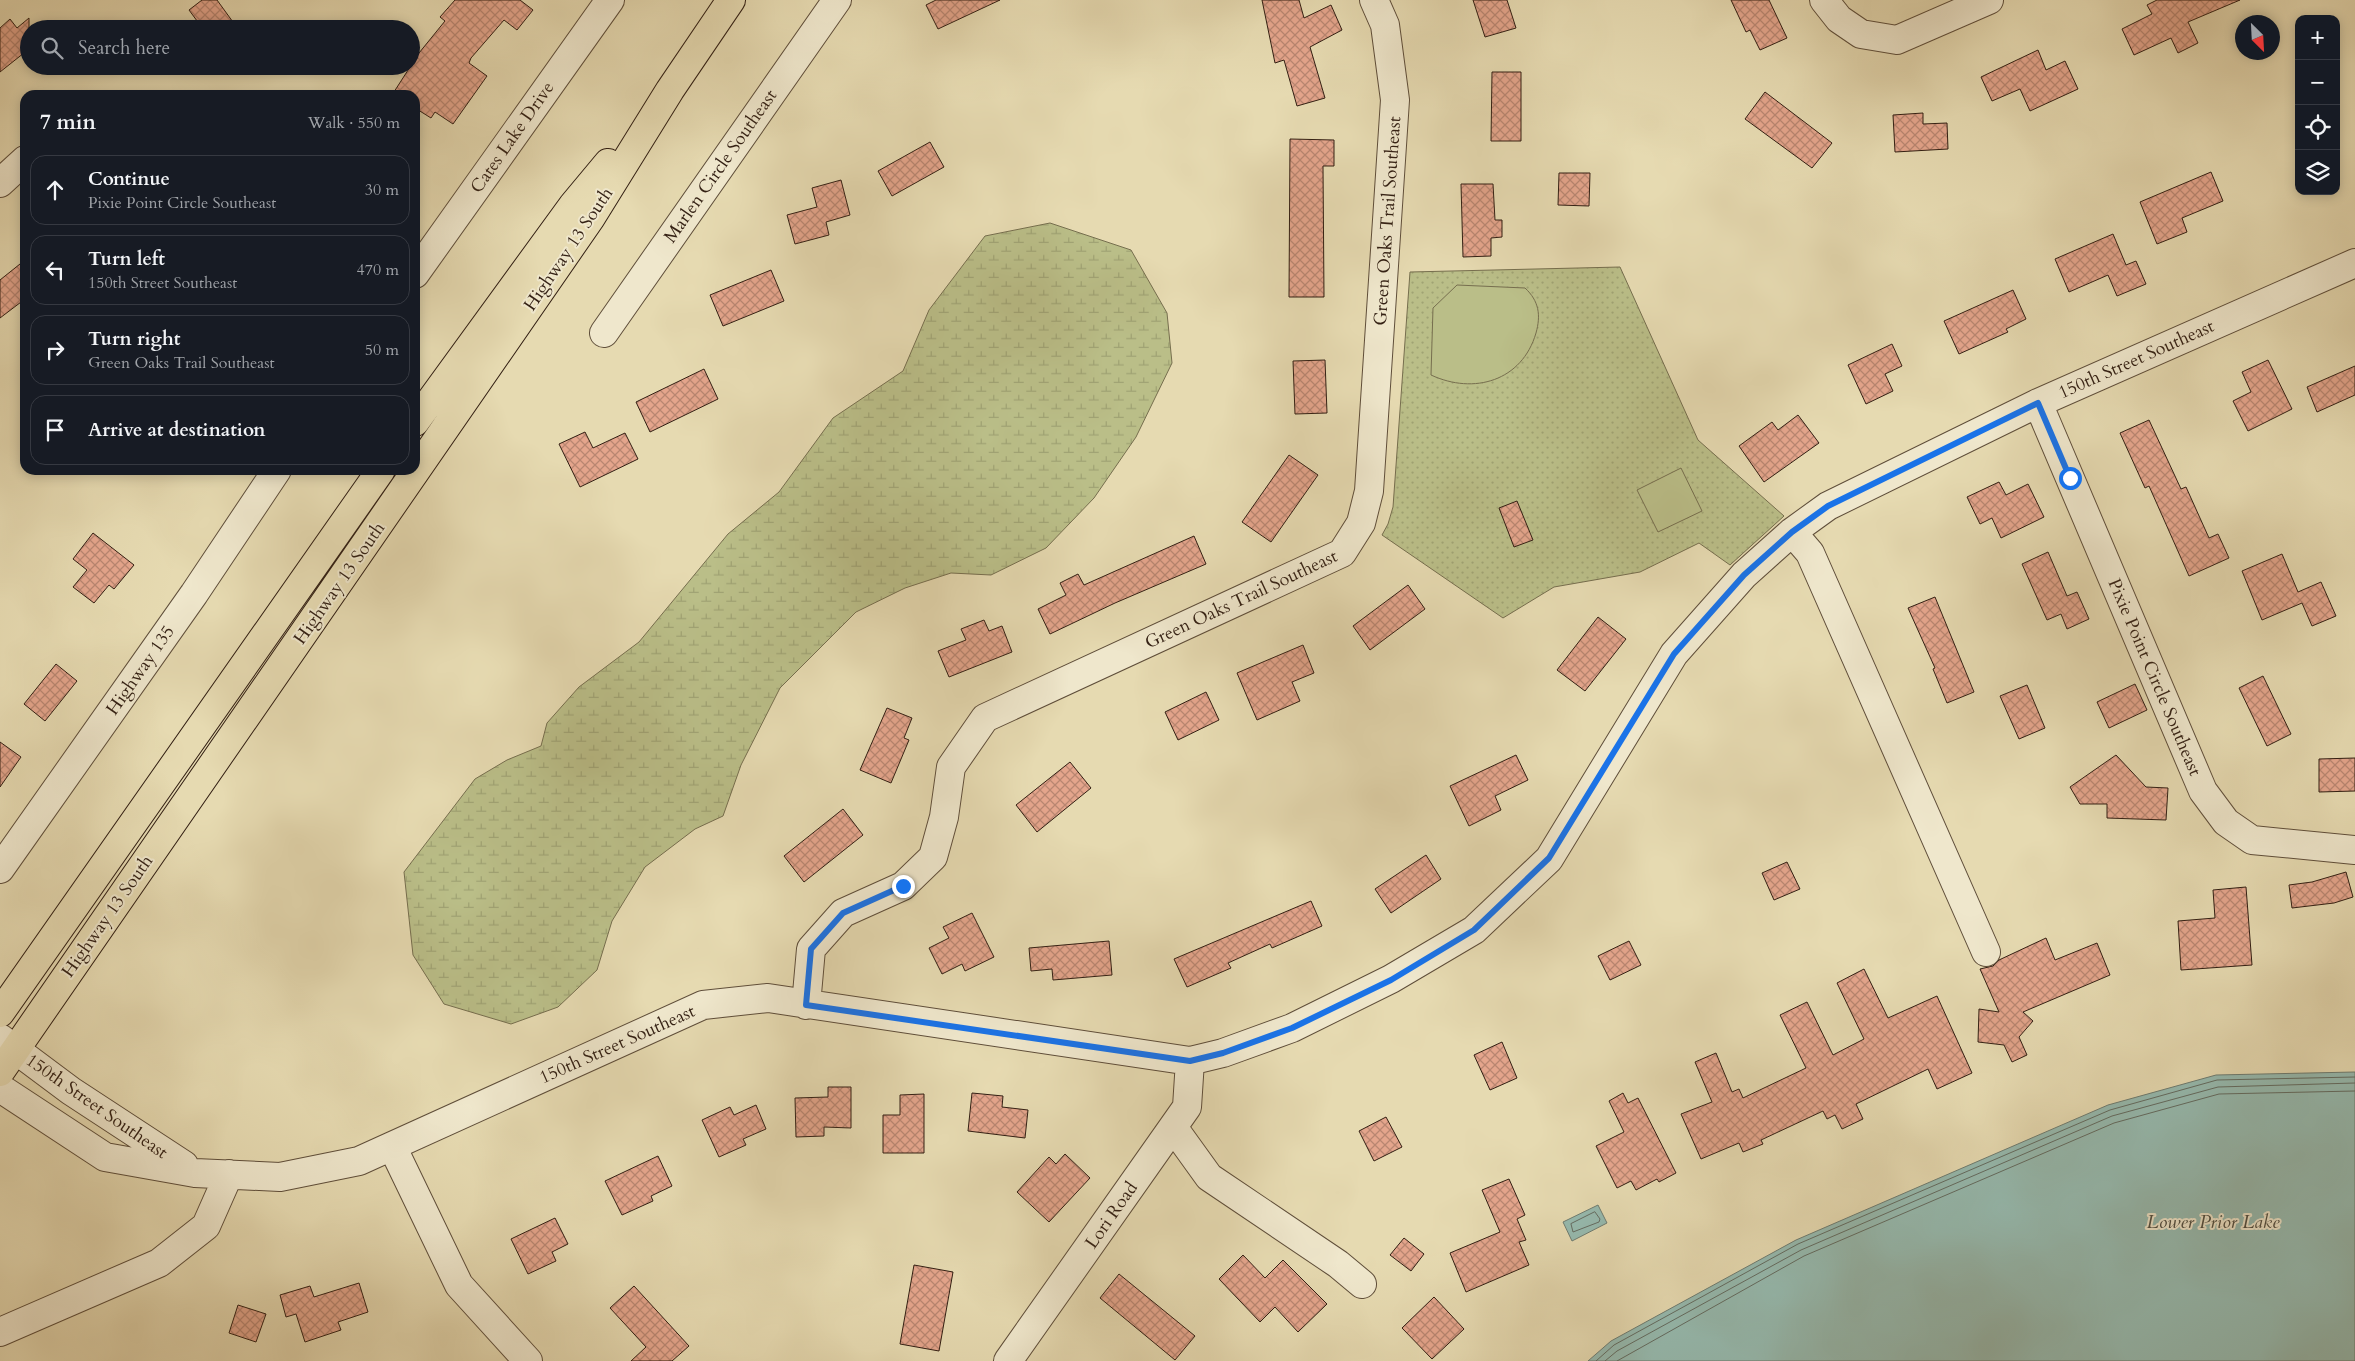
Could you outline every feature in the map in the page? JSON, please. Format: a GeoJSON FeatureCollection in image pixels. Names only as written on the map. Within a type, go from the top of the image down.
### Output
{"type":"FeatureCollection","features":[{"type":"Feature","properties":{"kind":"main road","name":"Highway 13 South"},"geometry":{"type":"LineString","coordinates":[[420,460],[590,219],[670,90],[731,0]]}},
{"type":"Feature","properties":{"kind":"main road","name":"Highway 13 South"},"geometry":{"type":"LineString","coordinates":[[420,415],[573,205],[670,90]]}},
{"type":"Feature","properties":{"kind":"main road","name":"Highway 13 South"},"geometry":{"type":"LineString","coordinates":[[0,1013],[377,475]]}},
{"type":"Feature","properties":{"kind":"main road","name":"Highway 13 South"},"geometry":{"type":"LineString","coordinates":[[0,1072],[8,1044],[409,475]]}},
{"type":"Feature","properties":{"kind":"street","name":"Cates Lake Drive"},"geometry":{"type":"LineString","coordinates":[[420,267],[610,0]]}},
{"type":"Feature","properties":{"kind":"street","name":"Marlen Circle Southeast"},"geometry":{"type":"LineString","coordinates":[[604,332],[837,0]]}},
{"type":"Feature","properties":{"kind":"street","name":"Green Oaks Trail Southeast"},"geometry":{"type":"LineString","coordinates":[[806,1005],[811,949],[843,913],[903,886],[933,856],[944,817],[951,767],[985,718],[1342,553],[1361,523],[1369,492],[1395,100],[1385,25],[1374,0]]}},
{"type":"Feature","properties":{"kind":"street"},"geometry":{"type":"LineString","coordinates":[[1824,0],[1839,19],[1861,34],[1897,40],[1989,0]]}},
{"type":"Feature","properties":{"kind":"street"},"geometry":{"type":"LineString","coordinates":[[0,183],[20,165]]}},
{"type":"Feature","properties":{"kind":"street","name":"150th Street Southeast"},"geometry":{"type":"LineString","coordinates":[[0,1088],[105,1157],[196,1173],[280,1177],[360,1161],[703,1005],[768,998],[1190,1061],[1223,1053],[1292,1028],[1391,980],[1474,930],[1549,858],[1674,654],[1744,575],[1792,532],[1828,506],[2038,403],[2355,263]]}},
{"type":"Feature","properties":{"kind":"street","name":"Pixie Point Circle Southeast"},"geometry":{"type":"LineString","coordinates":[[2038,403],[2202,791],[2226,822],[2252,840],[2355,850]]}},
{"type":"Feature","properties":{"kind":"street","name":"Highway 135"},"geometry":{"type":"LineString","coordinates":[[0,869],[194,594],[274,475]]}},
{"type":"Feature","properties":{"kind":"street"},"geometry":{"type":"LineString","coordinates":[[1792,532],[1810,553],[1986,952]]}},
{"type":"Feature","properties":{"kind":"street","name":"150th Street Southeast"},"geometry":{"type":"LineString","coordinates":[[8,1044],[132,1133],[196,1173]]}},
{"type":"Feature","properties":{"kind":"street","name":"Lori Road"},"geometry":{"type":"LineString","coordinates":[[1008,1361],[1187,1107],[1190,1061]]}},
{"type":"Feature","properties":{"kind":"street"},"geometry":{"type":"LineString","coordinates":[[1173,1128],[1209,1176],[1338,1264],[1362,1284]]}},
{"type":"Feature","properties":{"kind":"street"},"geometry":{"type":"LineString","coordinates":[[392,1146],[459,1285],[503,1336],[528,1361]]}},
{"type":"Feature","properties":{"kind":"street"},"geometry":{"type":"LineString","coordinates":[[0,1332],[159,1263],[206,1226],[229,1174]]}},
{"type":"Feature","properties":{"kind":"green space"},"geometry":{"type":"Polygon","coordinates":[[[1050,223],[1131,250],[1167,313],[1172,363],[1136,437],[1094,498],[1046,548],[991,575],[951,573],[905,588],[856,612],[780,688],[741,765],[723,816],[695,829],[645,867],[612,921],[597,970],[558,1007],[511,1024],[444,1004],[413,955],[404,872],[475,779],[507,760],[541,746],[547,723],[579,687],[639,642],[728,534],[779,492],[833,418],[903,371],[929,310],[985,236],[1050,223]]]}},
{"type":"Feature","properties":{"kind":"green space"},"geometry":{"type":"Polygon","coordinates":[[[1620,267],[1698,440],[1784,516],[1730,565],[1699,543],[1640,572],[1554,587],[1503,618],[1382,535],[1388,524],[1393,507],[1410,272],[1620,267]]]}},
{"type":"Feature","properties":{"kind":"green space"},"geometry":{"type":"Polygon","coordinates":[[[1457,285],[1525,288],[1536,303],[1538,326],[1529,349],[1520,363],[1508,373],[1494,380],[1464,384],[1447,381],[1431,375],[1433,308],[1457,285]]]}},
{"type":"Feature","properties":{"kind":"green space"},"geometry":{"type":"Polygon","coordinates":[[[1681,468],[1702,511],[1658,532],[1637,490],[1681,468]]]}},
{"type":"Feature","properties":{"kind":"water","name":"Lower Prior Lake"},"geometry":{"type":"Polygon","coordinates":[[[2355,1072],[2355,1361],[1588,1361],[1611,1341],[1796,1240],[2108,1105],[2216,1075],[2355,1072]]]}},
{"type":"Feature","properties":{"kind":"water"},"geometry":{"type":"Polygon","coordinates":[[[1598,1205],[1607,1223],[1572,1241],[1563,1222],[1598,1205]]]}},
{"type":"Feature","properties":{"kind":"building"},"geometry":{"type":"Polygon","coordinates":[[[202,0],[217,0],[231,20],[196,20],[189,10],[202,0]]]}},
{"type":"Feature","properties":{"kind":"building"},"geometry":{"type":"Polygon","coordinates":[[[455,0],[520,0],[533,10],[517,30],[504,20],[471,58],[469,63],[487,76],[453,124],[435,112],[431,118],[420,111],[420,90],[395,90],[405,75],[420,75],[420,52],[445,21],[440,17],[455,0]]]}},
{"type":"Feature","properties":{"kind":"building"},"geometry":{"type":"Polygon","coordinates":[[[936,0],[1000,0],[938,29],[926,5],[936,0]]]}},
{"type":"Feature","properties":{"kind":"building"},"geometry":{"type":"Polygon","coordinates":[[[1262,0],[1299,0],[1304,18],[1331,5],[1342,30],[1310,47],[1325,98],[1297,106],[1284,60],[1275,63],[1262,0]]]}},
{"type":"Feature","properties":{"kind":"building"},"geometry":{"type":"Polygon","coordinates":[[[1473,0],[1507,0],[1516,28],[1485,37],[1473,0]]]}},
{"type":"Feature","properties":{"kind":"building"},"geometry":{"type":"Polygon","coordinates":[[[1731,0],[1769,0],[1787,38],[1760,50],[1750,30],[1746,32],[1731,0]]]}},
{"type":"Feature","properties":{"kind":"building"},"geometry":{"type":"Polygon","coordinates":[[[2157,0],[2240,0],[2188,22],[2198,43],[2178,53],[2171,38],[2134,55],[2122,29],[2152,14],[2147,5],[2157,0]]]}},
{"type":"Feature","properties":{"kind":"building"},"geometry":{"type":"Polygon","coordinates":[[[10,19],[17,28],[20,26],[20,56],[0,72],[0,28],[10,19]]]}},
{"type":"Feature","properties":{"kind":"building"},"geometry":{"type":"Polygon","coordinates":[[[2038,50],[2046,70],[2065,61],[2078,89],[2030,111],[2020,89],[1992,101],[1981,77],[2038,50]]]}},
{"type":"Feature","properties":{"kind":"building"},"geometry":{"type":"Polygon","coordinates":[[[1492,72],[1521,72],[1521,141],[1491,141],[1492,72]]]}},
{"type":"Feature","properties":{"kind":"building"},"geometry":{"type":"Polygon","coordinates":[[[1765,92],[1832,143],[1812,168],[1745,119],[1765,92]]]}},
{"type":"Feature","properties":{"kind":"building"},"geometry":{"type":"Polygon","coordinates":[[[1923,113],[1923,124],[1947,123],[1948,149],[1895,152],[1893,115],[1923,113]]]}},
{"type":"Feature","properties":{"kind":"building"},"geometry":{"type":"Polygon","coordinates":[[[1290,139],[1334,140],[1334,166],[1323,166],[1324,297],[1289,297],[1290,139]]]}},
{"type":"Feature","properties":{"kind":"building"},"geometry":{"type":"Polygon","coordinates":[[[930,142],[944,167],[892,196],[878,171],[930,142]]]}},
{"type":"Feature","properties":{"kind":"building"},"geometry":{"type":"Polygon","coordinates":[[[2211,172],[2223,201],[2182,218],[2187,232],[2157,244],[2140,202],[2211,172]]]}},
{"type":"Feature","properties":{"kind":"building"},"geometry":{"type":"Polygon","coordinates":[[[1559,173],[1590,173],[1589,206],[1558,205],[1559,173]]]}},
{"type":"Feature","properties":{"kind":"building"},"geometry":{"type":"Polygon","coordinates":[[[841,180],[850,215],[826,222],[829,235],[795,244],[787,215],[817,207],[812,188],[841,180]]]}},
{"type":"Feature","properties":{"kind":"building"},"geometry":{"type":"Polygon","coordinates":[[[1461,184],[1493,184],[1495,220],[1502,220],[1502,237],[1491,238],[1491,256],[1463,257],[1461,184]]]}},
{"type":"Feature","properties":{"kind":"building"},"geometry":{"type":"Polygon","coordinates":[[[2113,234],[2126,265],[2136,261],[2146,284],[2117,296],[2108,275],[2069,292],[2055,259],[2113,234]]]}},
{"type":"Feature","properties":{"kind":"building"},"geometry":{"type":"Polygon","coordinates":[[[20,264],[20,303],[0,318],[0,280],[20,264]]]}},
{"type":"Feature","properties":{"kind":"building"},"geometry":{"type":"Polygon","coordinates":[[[771,270],[784,301],[723,326],[710,295],[771,270]]]}},
{"type":"Feature","properties":{"kind":"building"},"geometry":{"type":"Polygon","coordinates":[[[2013,290],[2026,319],[2006,329],[2008,332],[1959,354],[1944,321],[2013,290]]]}},
{"type":"Feature","properties":{"kind":"building"},"geometry":{"type":"Polygon","coordinates":[[[1892,344],[1902,366],[1885,374],[1893,391],[1866,404],[1848,365],[1892,344]]]}},
{"type":"Feature","properties":{"kind":"building"},"geometry":{"type":"Polygon","coordinates":[[[1325,360],[1327,413],[1295,414],[1293,361],[1325,360]]]}},
{"type":"Feature","properties":{"kind":"building"},"geometry":{"type":"Polygon","coordinates":[[[2268,360],[2292,409],[2248,431],[2233,401],[2251,392],[2242,372],[2268,360]]]}},
{"type":"Feature","properties":{"kind":"building"},"geometry":{"type":"Polygon","coordinates":[[[2355,366],[2355,395],[2317,412],[2307,387],[2355,366]]]}},
{"type":"Feature","properties":{"kind":"building"},"geometry":{"type":"Polygon","coordinates":[[[704,369],[718,399],[650,432],[636,402],[704,369]]]}},
{"type":"Feature","properties":{"kind":"building"},"geometry":{"type":"Polygon","coordinates":[[[1798,415],[1819,443],[1764,482],[1739,446],[1772,422],[1778,430],[1798,415]]]}},
{"type":"Feature","properties":{"kind":"building"},"geometry":{"type":"Polygon","coordinates":[[[2149,420],[2181,489],[2186,487],[2209,538],[2218,534],[2229,558],[2189,576],[2149,486],[2145,488],[2120,433],[2149,420]]]}},
{"type":"Feature","properties":{"kind":"building"},"geometry":{"type":"Polygon","coordinates":[[[585,432],[593,448],[625,433],[638,459],[580,487],[559,444],[585,432]]]}},
{"type":"Feature","properties":{"kind":"building"},"geometry":{"type":"Polygon","coordinates":[[[1289,455],[1318,475],[1271,542],[1242,522],[1289,455]]]}},
{"type":"Feature","properties":{"kind":"building"},"geometry":{"type":"Polygon","coordinates":[[[1999,482],[2006,495],[2028,484],[2044,517],[2001,538],[1992,518],[1980,524],[1967,497],[1999,482]]]}},
{"type":"Feature","properties":{"kind":"building"},"geometry":{"type":"Polygon","coordinates":[[[1517,501],[1533,540],[1514,547],[1499,508],[1517,501]]]}},
{"type":"Feature","properties":{"kind":"building"},"geometry":{"type":"Polygon","coordinates":[[[93,533],[134,565],[114,589],[109,585],[94,603],[73,587],[87,570],[73,559],[93,533]]]}},
{"type":"Feature","properties":{"kind":"building"},"geometry":{"type":"Polygon","coordinates":[[[1194,536],[1206,564],[1115,603],[1050,634],[1038,609],[1066,595],[1060,583],[1078,574],[1084,585],[1194,536]]]}},
{"type":"Feature","properties":{"kind":"building"},"geometry":{"type":"Polygon","coordinates":[[[2048,552],[2067,596],[2077,592],[2089,619],[2067,629],[2061,614],[2047,620],[2022,564],[2048,552]]]}},
{"type":"Feature","properties":{"kind":"building"},"geometry":{"type":"Polygon","coordinates":[[[2282,554],[2298,592],[2321,582],[2336,616],[2312,626],[2302,603],[2262,620],[2242,571],[2282,554]]]}},
{"type":"Feature","properties":{"kind":"building"},"geometry":{"type":"Polygon","coordinates":[[[1408,585],[1425,609],[1370,650],[1353,626],[1408,585]]]}},
{"type":"Feature","properties":{"kind":"building"},"geometry":{"type":"Polygon","coordinates":[[[1935,597],[1974,692],[1947,703],[1933,669],[1935,668],[1908,608],[1935,597]]]}},
{"type":"Feature","properties":{"kind":"building"},"geometry":{"type":"Polygon","coordinates":[[[1598,617],[1626,639],[1585,691],[1557,670],[1598,617]]]}},
{"type":"Feature","properties":{"kind":"building"},"geometry":{"type":"Polygon","coordinates":[[[984,620],[989,631],[1002,626],[1012,652],[949,677],[938,651],[966,640],[961,629],[984,620]]]}},
{"type":"Feature","properties":{"kind":"building"},"geometry":{"type":"Polygon","coordinates":[[[1303,645],[1314,673],[1292,682],[1300,701],[1257,720],[1237,673],[1303,645]]]}},
{"type":"Feature","properties":{"kind":"building"},"geometry":{"type":"Polygon","coordinates":[[[56,664],[77,681],[45,721],[24,704],[56,664]]]}},
{"type":"Feature","properties":{"kind":"building"},"geometry":{"type":"Polygon","coordinates":[[[2263,676],[2291,734],[2267,746],[2239,688],[2263,676]]]}},
{"type":"Feature","properties":{"kind":"building"},"geometry":{"type":"Polygon","coordinates":[[[2135,684],[2147,710],[2109,728],[2097,702],[2135,684]]]}},
{"type":"Feature","properties":{"kind":"building"},"geometry":{"type":"Polygon","coordinates":[[[2027,685],[2045,728],[2019,739],[2000,696],[2027,685]]]}},
{"type":"Feature","properties":{"kind":"building"},"geometry":{"type":"Polygon","coordinates":[[[1206,692],[1219,720],[1178,740],[1165,712],[1206,692]]]}},
{"type":"Feature","properties":{"kind":"building"},"geometry":{"type":"Polygon","coordinates":[[[887,708],[912,718],[904,738],[909,740],[891,783],[860,770],[887,708]]]}},
{"type":"Feature","properties":{"kind":"building"},"geometry":{"type":"Polygon","coordinates":[[[0,742],[21,757],[0,787],[0,742]]]}},
{"type":"Feature","properties":{"kind":"building"},"geometry":{"type":"Polygon","coordinates":[[[1516,755],[1528,780],[1495,796],[1501,810],[1469,826],[1450,786],[1516,755]]]}},
{"type":"Feature","properties":{"kind":"building"},"geometry":{"type":"Polygon","coordinates":[[[2116,755],[2146,787],[2168,788],[2166,820],[2107,818],[2107,804],[2080,804],[2070,787],[2116,755]]]}},
{"type":"Feature","properties":{"kind":"building"},"geometry":{"type":"Polygon","coordinates":[[[2355,758],[2355,791],[2319,792],[2319,759],[2355,758]]]}},
{"type":"Feature","properties":{"kind":"building"},"geometry":{"type":"Polygon","coordinates":[[[1070,762],[1091,788],[1037,832],[1016,805],[1070,762]]]}},
{"type":"Feature","properties":{"kind":"building"},"geometry":{"type":"Polygon","coordinates":[[[843,809],[863,835],[804,882],[784,856],[843,809]]]}},
{"type":"Feature","properties":{"kind":"building"},"geometry":{"type":"Polygon","coordinates":[[[1426,855],[1441,879],[1391,913],[1375,889],[1426,855]]]}},
{"type":"Feature","properties":{"kind":"building"},"geometry":{"type":"Polygon","coordinates":[[[1787,862],[1800,889],[1774,900],[1762,873],[1787,862]]]}},
{"type":"Feature","properties":{"kind":"building"},"geometry":{"type":"Polygon","coordinates":[[[2346,872],[2353,897],[2334,903],[2292,908],[2289,885],[2312,882],[2346,872]]]}},
{"type":"Feature","properties":{"kind":"building"},"geometry":{"type":"Polygon","coordinates":[[[2246,887],[2252,965],[2181,970],[2178,921],[2215,918],[2213,890],[2246,887]]]}},
{"type":"Feature","properties":{"kind":"building"},"geometry":{"type":"Polygon","coordinates":[[[1311,901],[1322,926],[1272,948],[1270,944],[1228,963],[1231,968],[1187,987],[1174,959],[1311,901]]]}},
{"type":"Feature","properties":{"kind":"building"},"geometry":{"type":"Polygon","coordinates":[[[972,913],[994,957],[965,971],[962,964],[942,974],[929,948],[949,938],[943,927],[972,913]]]}},
{"type":"Feature","properties":{"kind":"building"},"geometry":{"type":"Polygon","coordinates":[[[2046,938],[2055,960],[2097,943],[2110,975],[2023,1012],[2033,1021],[2019,1037],[2027,1055],[2012,1062],[2004,1045],[1978,1042],[1979,1009],[1999,1012],[1980,969],[1993,966],[1999,960],[2046,938]]]}},
{"type":"Feature","properties":{"kind":"building"},"geometry":{"type":"Polygon","coordinates":[[[1109,941],[1112,975],[1053,980],[1052,969],[1031,971],[1029,948],[1109,941]]]}},
{"type":"Feature","properties":{"kind":"building"},"geometry":{"type":"Polygon","coordinates":[[[1629,941],[1641,965],[1610,980],[1598,956],[1629,941]]]}},
{"type":"Feature","properties":{"kind":"building"},"geometry":{"type":"Polygon","coordinates":[[[1864,969],[1888,1018],[1937,996],[1972,1073],[1937,1089],[1928,1069],[1856,1104],[1863,1119],[1842,1129],[1835,1115],[1827,1119],[1823,1111],[1761,1140],[1763,1144],[1743,1152],[1739,1143],[1701,1159],[1681,1114],[1712,1102],[1695,1062],[1716,1053],[1732,1092],[1739,1089],[1743,1098],[1806,1068],[1780,1015],[1807,1002],[1833,1055],[1864,1039],[1837,983],[1864,969]]]}},
{"type":"Feature","properties":{"kind":"building"},"geometry":{"type":"Polygon","coordinates":[[[1502,1042],[1517,1078],[1490,1090],[1474,1055],[1502,1042]]]}},
{"type":"Feature","properties":{"kind":"building"},"geometry":{"type":"Polygon","coordinates":[[[828,1087],[851,1087],[851,1128],[824,1127],[824,1136],[796,1137],[795,1098],[828,1097],[828,1087]]]}},
{"type":"Feature","properties":{"kind":"building"},"geometry":{"type":"Polygon","coordinates":[[[972,1093],[1003,1096],[1002,1107],[1028,1110],[1025,1138],[968,1131],[972,1093]]]}},
{"type":"Feature","properties":{"kind":"building"},"geometry":{"type":"Polygon","coordinates":[[[1623,1093],[1628,1103],[1638,1098],[1676,1173],[1659,1182],[1657,1179],[1636,1190],[1631,1181],[1617,1188],[1596,1146],[1624,1132],[1609,1101],[1623,1093]]]}},
{"type":"Feature","properties":{"kind":"building"},"geometry":{"type":"Polygon","coordinates":[[[924,1094],[924,1153],[883,1153],[883,1115],[900,1115],[900,1095],[924,1094]]]}},
{"type":"Feature","properties":{"kind":"building"},"geometry":{"type":"Polygon","coordinates":[[[756,1105],[766,1129],[743,1139],[746,1145],[719,1157],[702,1120],[730,1107],[734,1115],[756,1105]]]}},
{"type":"Feature","properties":{"kind":"building"},"geometry":{"type":"Polygon","coordinates":[[[1386,1117],[1402,1147],[1374,1161],[1359,1131],[1386,1117]]]}},
{"type":"Feature","properties":{"kind":"building"},"geometry":{"type":"Polygon","coordinates":[[[1065,1154],[1090,1178],[1049,1222],[1017,1192],[1049,1157],[1056,1164],[1065,1154]]]}},
{"type":"Feature","properties":{"kind":"building"},"geometry":{"type":"Polygon","coordinates":[[[658,1156],[672,1186],[651,1196],[653,1201],[622,1215],[605,1181],[658,1156]]]}},
{"type":"Feature","properties":{"kind":"building"},"geometry":{"type":"Polygon","coordinates":[[[1509,1179],[1525,1215],[1517,1219],[1526,1240],[1519,1242],[1529,1265],[1466,1292],[1450,1253],[1500,1232],[1482,1190],[1509,1179]]]}},
{"type":"Feature","properties":{"kind":"building"},"geometry":{"type":"Polygon","coordinates":[[[555,1218],[568,1244],[552,1252],[556,1261],[528,1274],[511,1239],[555,1218]]]}},
{"type":"Feature","properties":{"kind":"building"},"geometry":{"type":"Polygon","coordinates":[[[1404,1238],[1424,1254],[1411,1271],[1390,1255],[1404,1238]]]}},
{"type":"Feature","properties":{"kind":"building"},"geometry":{"type":"Polygon","coordinates":[[[1243,1255],[1265,1278],[1283,1260],[1327,1304],[1298,1332],[1275,1307],[1260,1322],[1219,1279],[1243,1255]]]}},
{"type":"Feature","properties":{"kind":"building"},"geometry":{"type":"Polygon","coordinates":[[[914,1265],[953,1272],[939,1351],[900,1344],[914,1265]]]}},
{"type":"Feature","properties":{"kind":"building"},"geometry":{"type":"Polygon","coordinates":[[[1119,1274],[1195,1336],[1175,1360],[1100,1298],[1119,1274]]]}},
{"type":"Feature","properties":{"kind":"building"},"geometry":{"type":"Polygon","coordinates":[[[359,1283],[368,1312],[338,1322],[341,1330],[305,1342],[296,1314],[286,1317],[280,1295],[310,1286],[314,1297],[359,1283]]]}},
{"type":"Feature","properties":{"kind":"building"},"geometry":{"type":"Polygon","coordinates":[[[634,1286],[689,1346],[672,1361],[631,1361],[646,1347],[610,1308],[634,1286]]]}},
{"type":"Feature","properties":{"kind":"building"},"geometry":{"type":"Polygon","coordinates":[[[1434,1297],[1464,1329],[1432,1359],[1402,1328],[1434,1297]]]}},
{"type":"Feature","properties":{"kind":"building"},"geometry":{"type":"Polygon","coordinates":[[[238,1305],[266,1314],[256,1342],[229,1333],[238,1305]]]}},
{"type":"Feature","properties":{"kind":"route"},"geometry":{"type":"LineString","coordinates":[[903,886],[843,913],[811,949],[806,1005],[1190,1061],[1223,1053],[1292,1028],[1391,980],[1474,930],[1549,858],[1616,752],[1674,654],[1744,575],[1792,532],[1828,506],[2038,403],[2070,478]]}}]}
